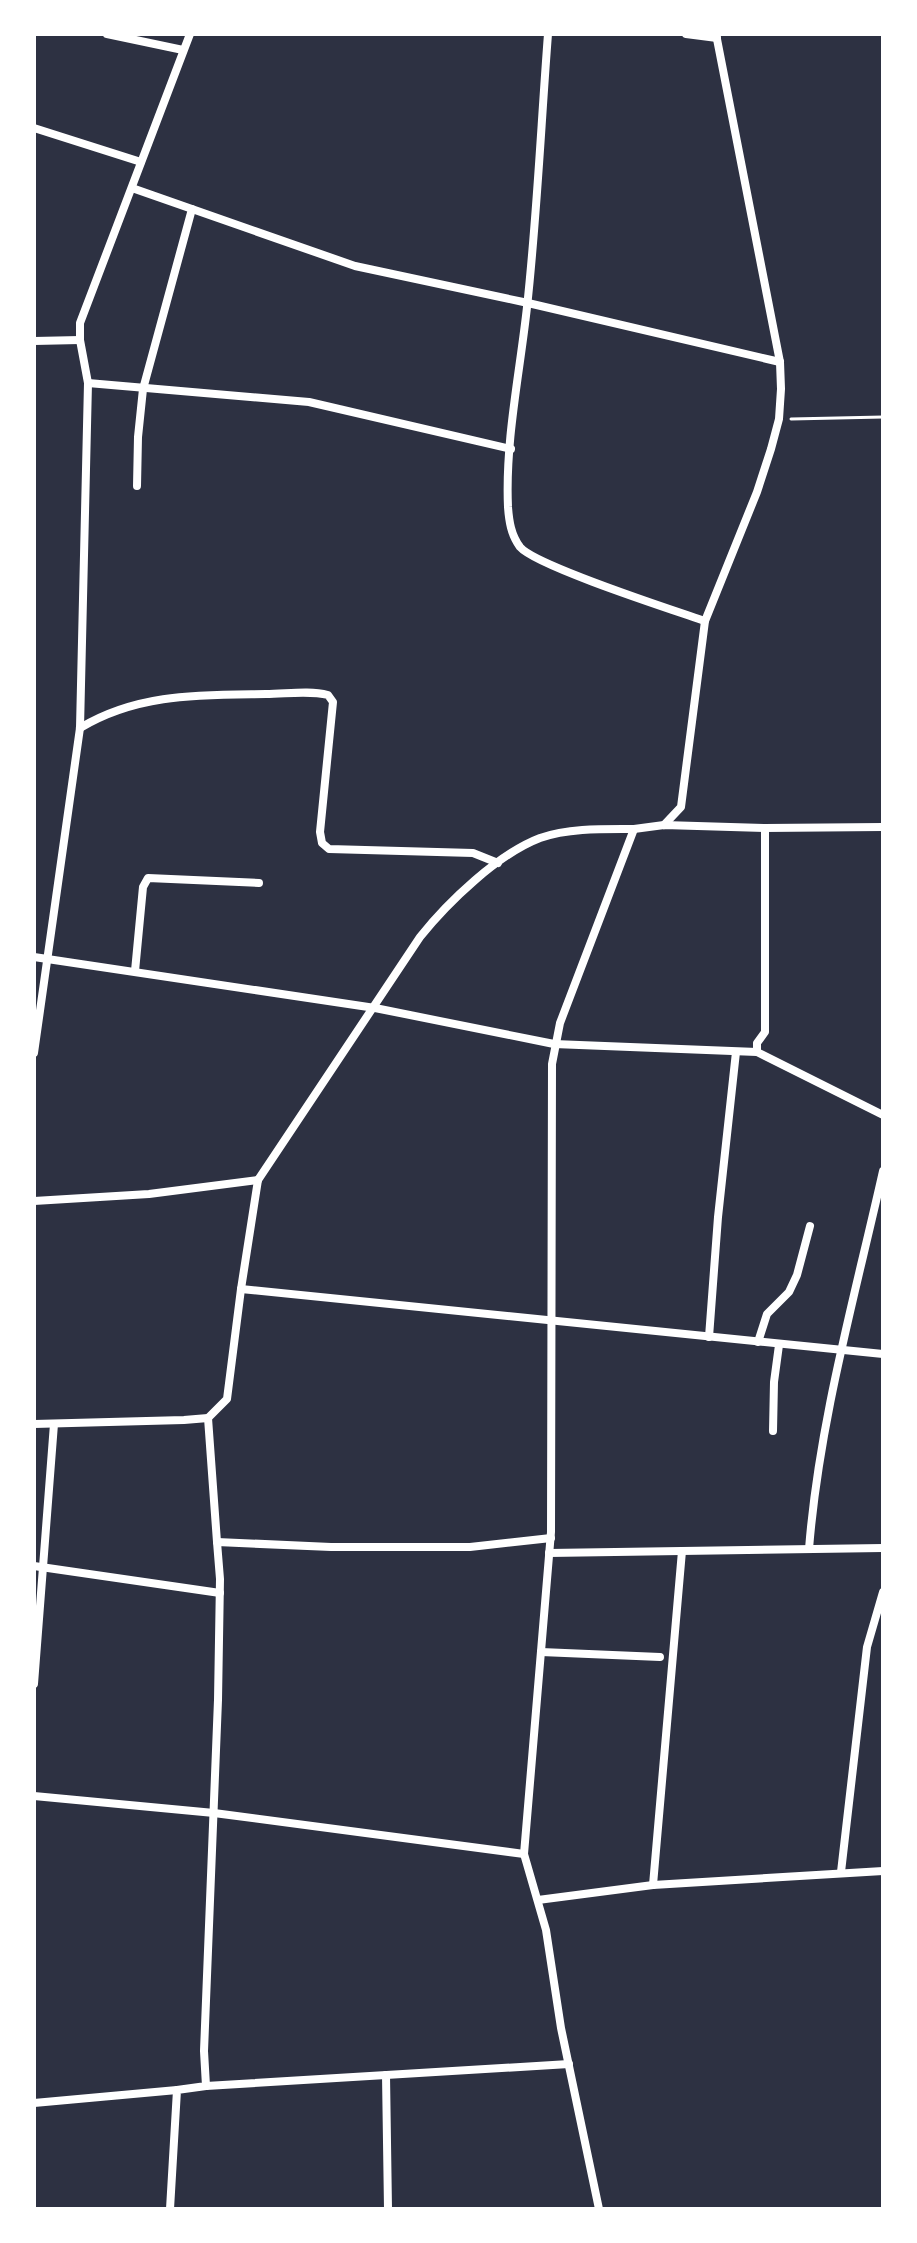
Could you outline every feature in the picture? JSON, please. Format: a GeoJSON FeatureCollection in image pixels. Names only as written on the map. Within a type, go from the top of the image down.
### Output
{"type":"FeatureCollection","features":[{"type":"Feature","properties":{"kind":"street"},"geometry":{"type":"LineString","coordinates":[[107,34],[183,50]]}},
{"type":"Feature","properties":{"kind":"street"},"geometry":{"type":"LineString","coordinates":[[34,1053],[80,728],[88,383],[80,323],[190,34]]}},
{"type":"Feature","properties":{"kind":"street"},"geometry":{"type":"LineString","coordinates":[[548,34],[528,303],[511,449],[510,524],[515,540],[523,551],[560,569],[705,621]]}},
{"type":"Feature","properties":{"kind":"street"},"geometry":{"type":"LineString","coordinates":[[686,34],[717,36],[780,362],[779,419],[757,492],[705,621],[681,807],[688,821],[695,826]]}},
{"type":"Feature","properties":{"kind":"street"},"geometry":{"type":"LineString","coordinates":[[34,128],[141,162]]}},
{"type":"Feature","properties":{"kind":"street"},"geometry":{"type":"LineString","coordinates":[[132,188],[355,266],[780,362]]}},
{"type":"Feature","properties":{"kind":"street"},"geometry":{"type":"LineString","coordinates":[[137,486],[143,389],[192,209]]}},
{"type":"Feature","properties":{"kind":"street"},"geometry":{"type":"LineString","coordinates":[[34,341],[80,340]]}},
{"type":"Feature","properties":{"kind":"street"},"geometry":{"type":"LineString","coordinates":[[88,383],[309,402],[511,449]]}},
{"type":"Feature","properties":{"kind":"street"},"geometry":{"type":"LineString","coordinates":[[80,728],[120,708],[155,699],[328,695],[333,702],[320,832],[322,843],[329,849],[473,853],[498,863]]}},
{"type":"Feature","properties":{"kind":"street"},"geometry":{"type":"LineString","coordinates":[[664,825],[681,807]]}},
{"type":"Feature","properties":{"kind":"street"},"geometry":{"type":"LineString","coordinates":[[34,1424],[208,1418],[227,1399],[258,1180],[314,1092],[436,917],[450,902],[519,848],[542,838],[590,830],[664,825],[883,827]]}},
{"type":"Feature","properties":{"kind":"street"},"geometry":{"type":"LineString","coordinates":[[757,1052],[757,1043],[765,1032],[765,828]]}},
{"type":"Feature","properties":{"kind":"street"},"geometry":{"type":"LineString","coordinates":[[599,2209],[538,1900],[524,1854],[551,1538],[551,1083],[554,1044],[634,829]]}},
{"type":"Feature","properties":{"kind":"street"},"geometry":{"type":"LineString","coordinates":[[135,971],[143,887],[148,878],[259,883]]}},
{"type":"Feature","properties":{"kind":"street"},"geometry":{"type":"LineString","coordinates":[[34,957],[375,1008],[554,1044],[757,1052],[883,1115]]}},
{"type":"Feature","properties":{"kind":"street"},"geometry":{"type":"LineString","coordinates":[[709,1337],[736,1052]]}},
{"type":"Feature","properties":{"kind":"street"},"geometry":{"type":"LineString","coordinates":[[809,1549],[813,1500],[842,1351],[883,1171]]}},
{"type":"Feature","properties":{"kind":"street"},"geometry":{"type":"LineString","coordinates":[[34,1201],[149,1194],[258,1180]]}},
{"type":"Feature","properties":{"kind":"street"},"geometry":{"type":"LineString","coordinates":[[758,1342],[767,1314],[789,1292],[797,1275],[810,1226]]}},
{"type":"Feature","properties":{"kind":"street"},"geometry":{"type":"LineString","coordinates":[[241,1289],[883,1354]]}},
{"type":"Feature","properties":{"kind":"street"},"geometry":{"type":"LineString","coordinates":[[773,1431],[779,1345]]}},
{"type":"Feature","properties":{"kind":"street"},"geometry":{"type":"LineString","coordinates":[[206,2086],[204,2051],[220,1593],[208,1418]]}},
{"type":"Feature","properties":{"kind":"street"},"geometry":{"type":"LineString","coordinates":[[34,1684],[54,1424]]}},
{"type":"Feature","properties":{"kind":"street"},"geometry":{"type":"LineString","coordinates":[[217,1542],[331,1547],[470,1547],[551,1538]]}},
{"type":"Feature","properties":{"kind":"street"},"geometry":{"type":"LineString","coordinates":[[549,1553],[883,1548]]}},
{"type":"Feature","properties":{"kind":"street"},"geometry":{"type":"LineString","coordinates":[[653,1885],[682,1551]]}},
{"type":"Feature","properties":{"kind":"street"},"geometry":{"type":"LineString","coordinates":[[34,1566],[220,1593]]}},
{"type":"Feature","properties":{"kind":"street"},"geometry":{"type":"LineString","coordinates":[[841,1872],[867,1647],[883,1592]]}},
{"type":"Feature","properties":{"kind":"street"},"geometry":{"type":"LineString","coordinates":[[541,1652],[660,1657]]}},
{"type":"Feature","properties":{"kind":"street"},"geometry":{"type":"LineString","coordinates":[[34,1796],[214,1813],[524,1854]]}},
{"type":"Feature","properties":{"kind":"street"},"geometry":{"type":"LineString","coordinates":[[538,1900],[653,1885],[883,1871]]}},
{"type":"Feature","properties":{"kind":"street"},"geometry":{"type":"LineString","coordinates":[[34,2103],[206,2086],[569,2064]]}},
{"type":"Feature","properties":{"kind":"street"},"geometry":{"type":"LineString","coordinates":[[386,2075],[388,2209]]}},
{"type":"Feature","properties":{"kind":"street"},"geometry":{"type":"LineString","coordinates":[[170,2209],[177,2090]]}},
{"type":"Feature","properties":{"kind":"path"},"geometry":{"type":"LineString","coordinates":[[779,419],[883,417]]}}]}
